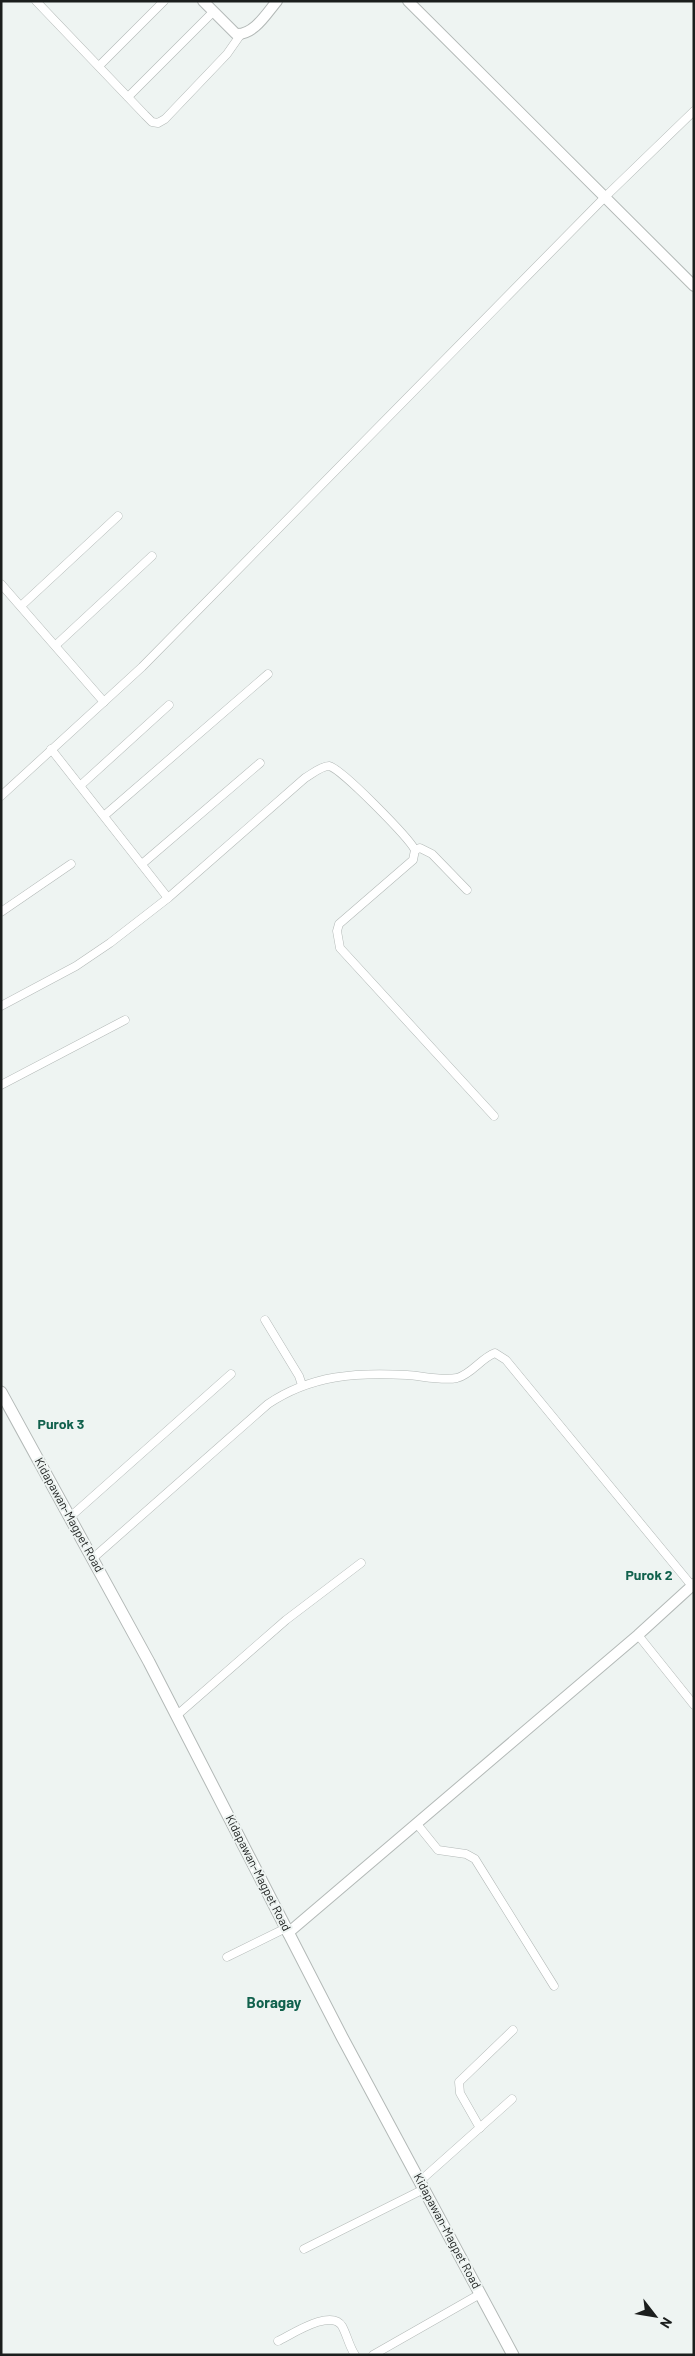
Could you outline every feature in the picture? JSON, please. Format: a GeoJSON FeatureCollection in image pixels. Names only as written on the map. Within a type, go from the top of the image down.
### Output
{"type":"FeatureCollection","features":[{"type":"Feature","properties":{"kind":"main road","name":"Kidapawan-Magpet Road"},"geometry":{"type":"LineString","coordinates":[[1,1392],[92,1558],[287,1931],[513,2355]]}},
{"type":"Feature","properties":{"kind":"street"},"geometry":{"type":"LineString","coordinates":[[36,1],[152,122],[158,123],[165,119],[227,54],[241,34]]}},
{"type":"Feature","properties":{"kind":"street"},"geometry":{"type":"LineString","coordinates":[[99,66],[164,1]]}},
{"type":"Feature","properties":{"kind":"street"},"geometry":{"type":"LineString","coordinates":[[203,1],[236,34],[251,31],[273,3]]}},
{"type":"Feature","properties":{"kind":"street"},"geometry":{"type":"LineString","coordinates":[[408,1],[694,286]]}},
{"type":"Feature","properties":{"kind":"street"},"geometry":{"type":"LineString","coordinates":[[128,97],[213,12]]}},
{"type":"Feature","properties":{"kind":"street"},"geometry":{"type":"LineString","coordinates":[[1,796],[142,667],[605,197],[694,111]]}},
{"type":"Feature","properties":{"kind":"street"},"geometry":{"type":"LineString","coordinates":[[21,606],[118,516]]}},
{"type":"Feature","properties":{"kind":"street"},"geometry":{"type":"LineString","coordinates":[[56,645],[152,556]]}},
{"type":"Feature","properties":{"kind":"street"},"geometry":{"type":"LineString","coordinates":[[1,584],[104,702]]}},
{"type":"Feature","properties":{"kind":"street"},"geometry":{"type":"LineString","coordinates":[[105,815],[268,674]]}},
{"type":"Feature","properties":{"kind":"street"},"geometry":{"type":"LineString","coordinates":[[80,785],[170,706]]}},
{"type":"Feature","properties":{"kind":"street"},"geometry":{"type":"LineString","coordinates":[[51,749],[105,815],[168,898]]}},
{"type":"Feature","properties":{"kind":"street"},"geometry":{"type":"LineString","coordinates":[[142,864],[260,763]]}},
{"type":"Feature","properties":{"kind":"street"},"geometry":{"type":"LineString","coordinates":[[1,1006],[90,957],[168,898],[270,807],[305,778],[323,767],[331,766],[340,771],[415,850]]}},
{"type":"Feature","properties":{"kind":"street"},"geometry":{"type":"LineString","coordinates":[[415,850],[420,848],[432,854],[467,890]]}},
{"type":"Feature","properties":{"kind":"street"},"geometry":{"type":"LineString","coordinates":[[415,850],[413,860],[343,920],[337,931],[337,939],[340,948],[494,1116]]}},
{"type":"Feature","properties":{"kind":"street"},"geometry":{"type":"LineString","coordinates":[[1,912],[71,864]]}},
{"type":"Feature","properties":{"kind":"street"},"geometry":{"type":"LineString","coordinates":[[1,1086],[125,1020]]}},
{"type":"Feature","properties":{"kind":"street"},"geometry":{"type":"LineString","coordinates":[[265,1320],[299,1376],[302,1385]]}},
{"type":"Feature","properties":{"kind":"street"},"geometry":{"type":"LineString","coordinates":[[92,1558],[268,1404],[302,1385],[326,1379],[380,1374],[458,1378],[495,1353],[501,1355],[693,1585],[638,1635],[417,1824],[287,1931],[227,1958]]}},
{"type":"Feature","properties":{"kind":"street"},"geometry":{"type":"LineString","coordinates":[[70,1517],[231,1374]]}},
{"type":"Feature","properties":{"kind":"street"},"geometry":{"type":"LineString","coordinates":[[176,1716],[286,1620],[361,1563]]}},
{"type":"Feature","properties":{"kind":"street"},"geometry":{"type":"LineString","coordinates":[[638,1635],[694,1705]]}},
{"type":"Feature","properties":{"kind":"street"},"geometry":{"type":"LineString","coordinates":[[417,1824],[438,1850],[466,1854],[475,1859],[554,1986]]}},
{"type":"Feature","properties":{"kind":"street"},"geometry":{"type":"LineString","coordinates":[[480,2128],[460,2093],[459,2082],[514,2030]]}},
{"type":"Feature","properties":{"kind":"street"},"geometry":{"type":"LineString","coordinates":[[304,2249],[422,2185],[512,2099]]}},
{"type":"Feature","properties":{"kind":"street"},"geometry":{"type":"LineString","coordinates":[[373,2355],[480,2294]]}},
{"type":"Feature","properties":{"kind":"street"},"geometry":{"type":"LineString","coordinates":[[278,2341],[317,2322],[329,2319],[341,2325],[355,2355]]}},
{"type":"Feature","properties":{"kind":"district","name":"Purok 3"},"geometry":{"type":"Point","coordinates":[61,1424]}},
{"type":"Feature","properties":{"kind":"district","name":"Purok 2"},"geometry":{"type":"Point","coordinates":[649,1575]}},
{"type":"Feature","properties":{"kind":"district","name":"Boragay"},"geometry":{"type":"Point","coordinates":[274,2003]}}]}
